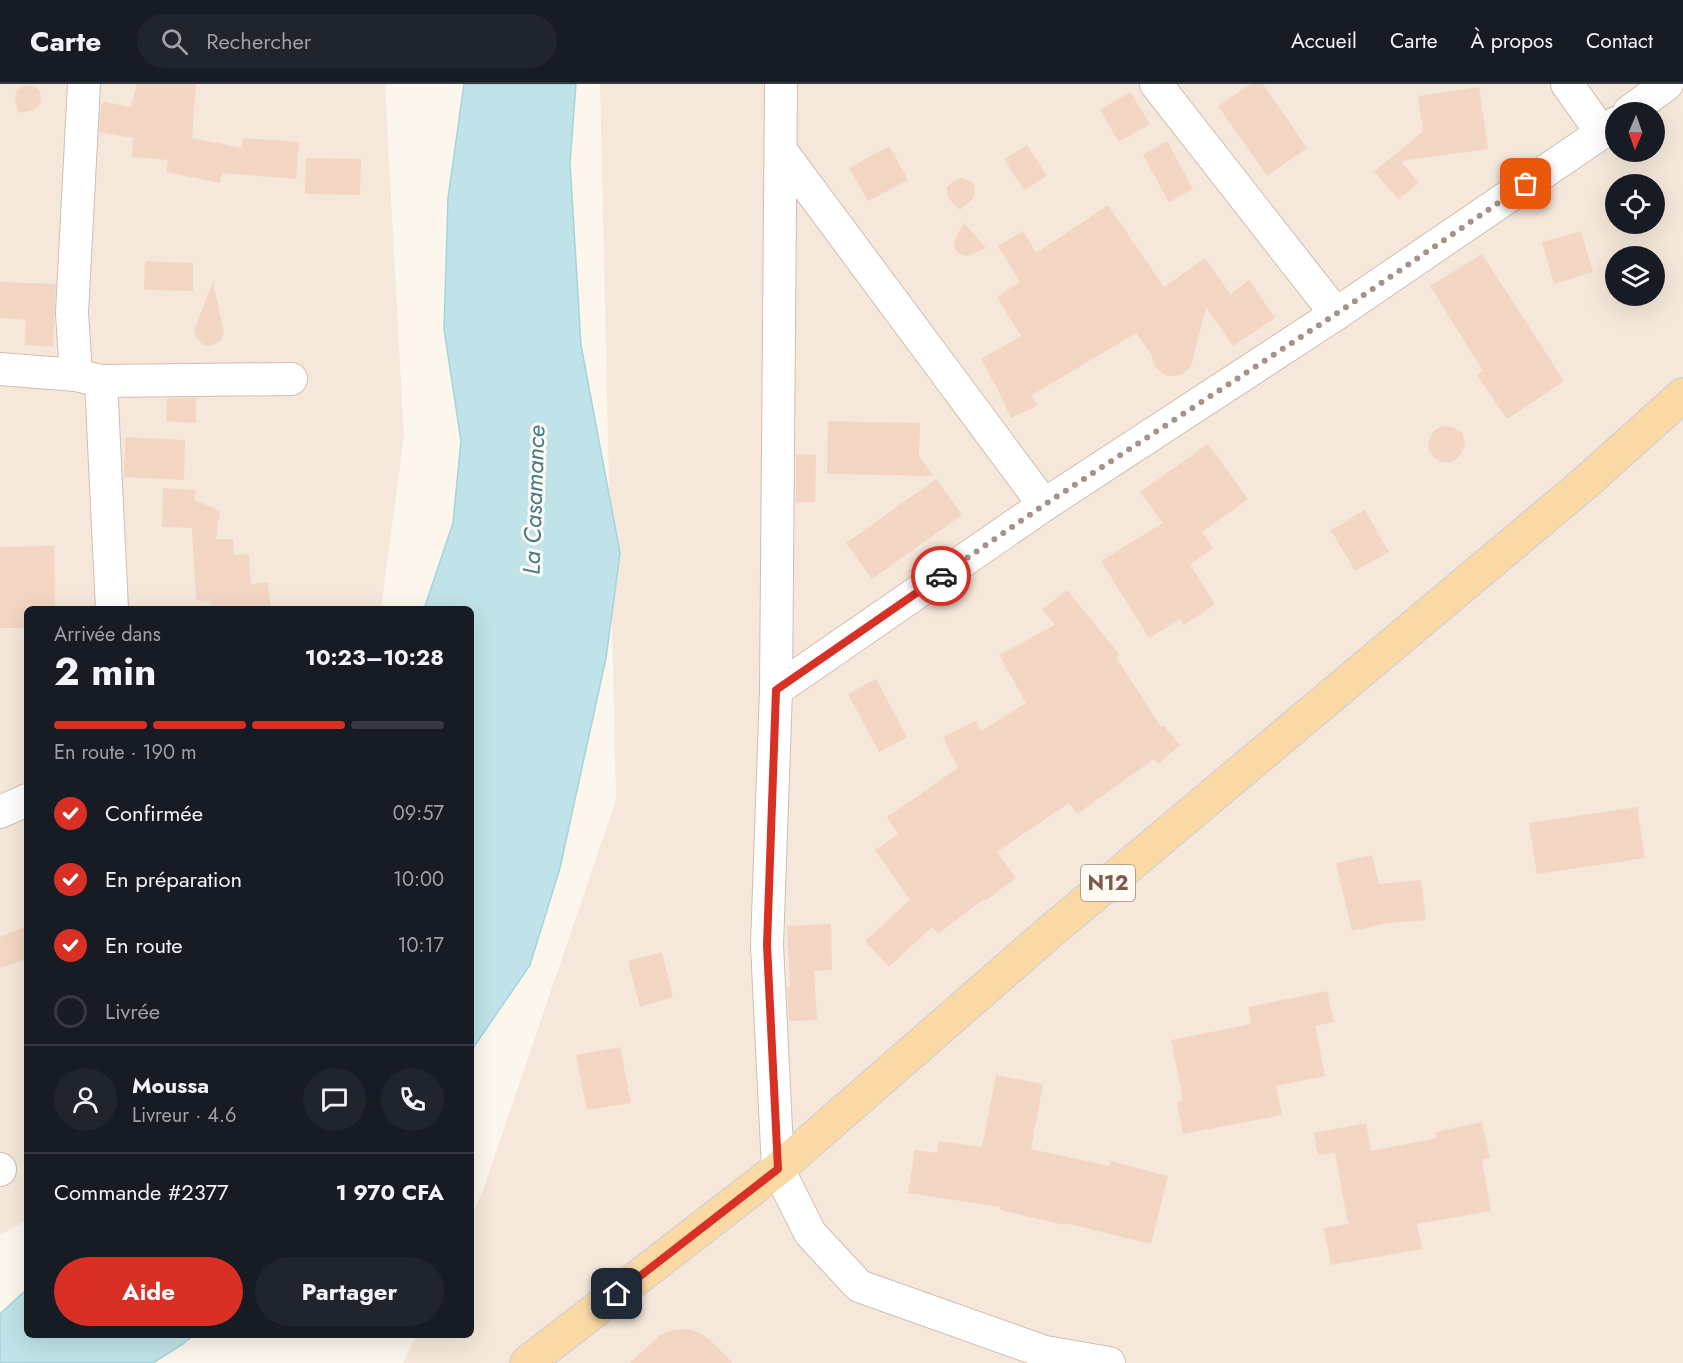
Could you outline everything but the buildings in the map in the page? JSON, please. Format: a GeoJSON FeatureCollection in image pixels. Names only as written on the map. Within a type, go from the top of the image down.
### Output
{"type":"FeatureCollection","features":[{"type":"Feature","properties":{"kind":"main road","name":"N12"},"geometry":{"type":"LineString","coordinates":[[527,1363],[778,1169],[1045,936],[1585,483],[1683,395]]}},
{"type":"Feature","properties":{"kind":"street"},"geometry":{"type":"LineString","coordinates":[[84,84],[72,314],[88,378],[112,606]]}},
{"type":"Feature","properties":{"kind":"street"},"geometry":{"type":"LineString","coordinates":[[781,84],[776,690],[767,945],[778,1169],[810,1233],[859,1286],[1046,1352],[1109,1363]]}},
{"type":"Feature","properties":{"kind":"street"},"geometry":{"type":"LineString","coordinates":[[1156,84],[1336,314]]}},
{"type":"Feature","properties":{"kind":"street"},"geometry":{"type":"LineString","coordinates":[[1567,84],[1605,124]]}},
{"type":"Feature","properties":{"kind":"street"},"geometry":{"type":"LineString","coordinates":[[1643,102],[1667,84]]}},
{"type":"Feature","properties":{"kind":"street"},"geometry":{"type":"LineString","coordinates":[[776,690],[1044,505],[1336,314],[1605,131]]}},
{"type":"Feature","properties":{"kind":"street"},"geometry":{"type":"LineString","coordinates":[[782,152],[1044,505]]}},
{"type":"Feature","properties":{"kind":"street"},"geometry":{"type":"LineString","coordinates":[[0,369],[88,378],[291,379]]}},
{"type":"Feature","properties":{"kind":"street"},"geometry":{"type":"LineString","coordinates":[[0,812],[24,801]]}},
{"type":"Feature","properties":{"kind":"shaded area"},"geometry":{"type":"Polygon","coordinates":[[[0,84],[385,84],[404,437],[381,606],[24,606],[24,1222],[0,1235],[0,84]]]}},
{"type":"Feature","properties":{"kind":"shaded area"},"geometry":{"type":"Polygon","coordinates":[[[600,84],[1683,84],[1683,1363],[403,1363],[415,1338],[474,1338],[474,1210],[482,1193],[616,800],[600,84]]]}},
{"type":"Feature","properties":{"kind":"water","name":"La Casamance"},"geometry":{"type":"Polygon","coordinates":[[[464,84],[576,84],[570,163],[581,345],[620,553],[606,658],[560,868],[530,965],[474,1047],[474,606],[425,606],[453,523],[461,441],[444,329],[448,198],[464,84]]]}},
{"type":"Feature","properties":{"kind":"water"},"geometry":{"type":"Polygon","coordinates":[[[24,1292],[24,1338],[190,1338],[153,1363],[0,1363],[0,1314],[24,1292]]]}},
{"type":"Feature","properties":{"kind":"way so far"},"geometry":{"type":"LineString","coordinates":[[941,576],[1044,505],[1336,314],[1526,184]]}},
{"type":"Feature","properties":{"kind":"route"},"geometry":{"type":"LineString","coordinates":[[617,1294],[778,1169],[767,945],[776,690],[941,576]]}}]}
